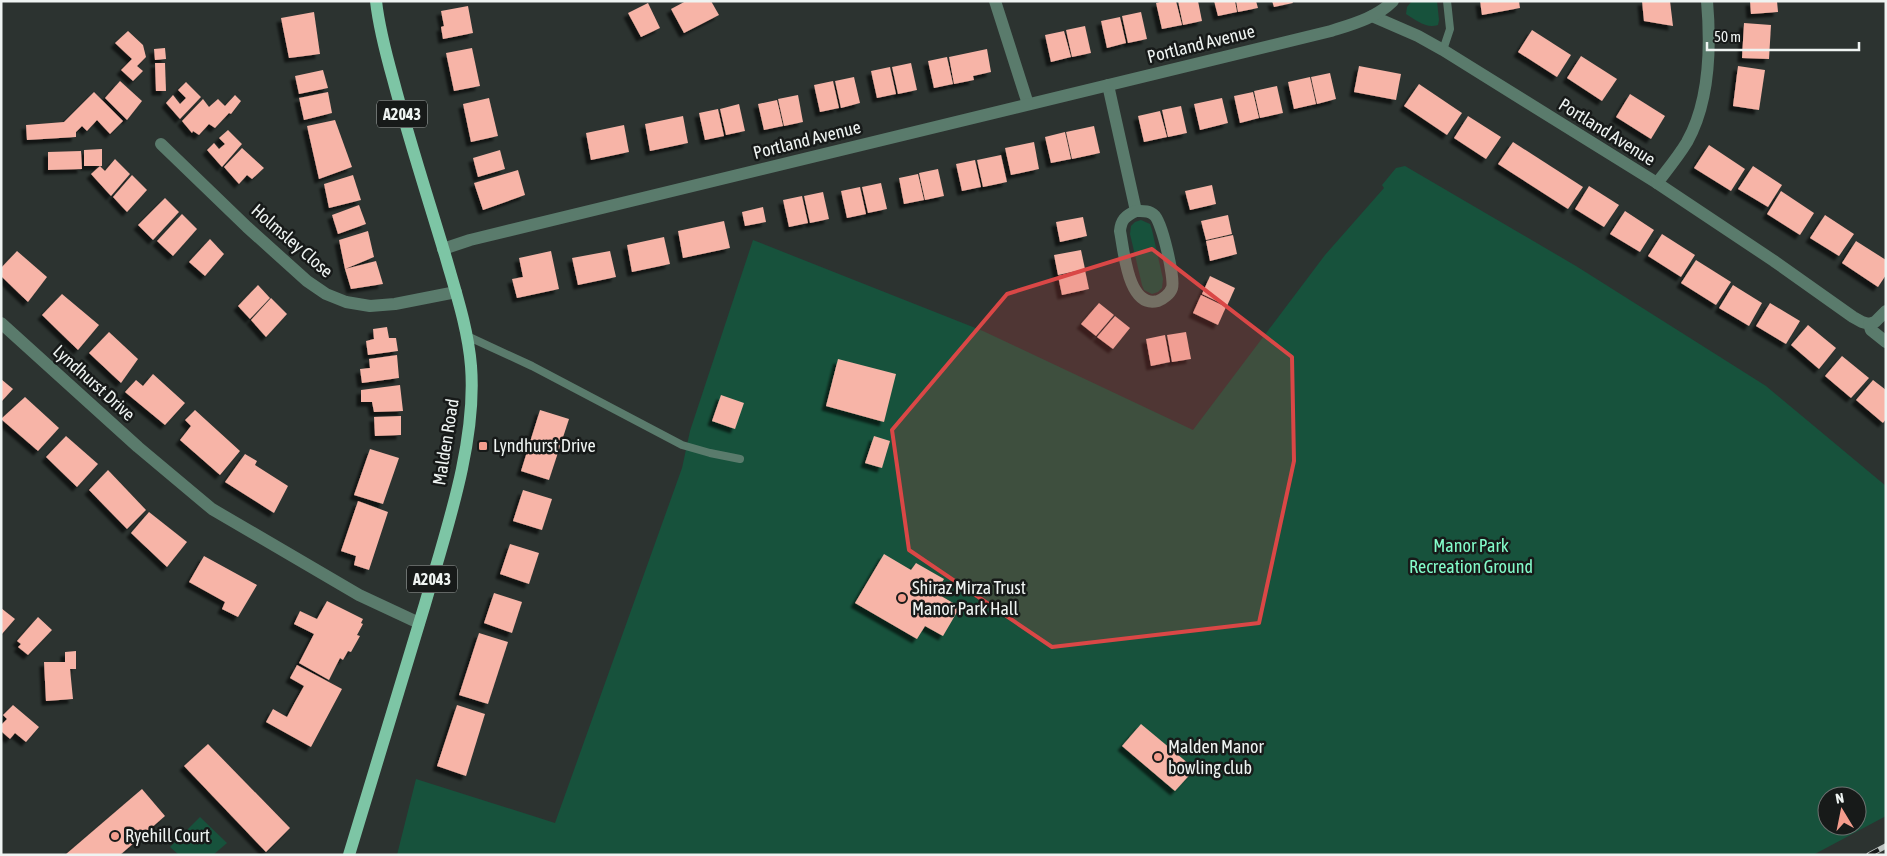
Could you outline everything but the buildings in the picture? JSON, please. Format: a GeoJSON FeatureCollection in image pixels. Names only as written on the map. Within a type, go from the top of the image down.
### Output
{"type":"FeatureCollection","features":[{"type":"Feature","properties":{"kind":"main road","name":"Malden Road"},"geometry":{"type":"LineString","coordinates":[[349,855],[448,527],[470,425],[472,396],[471,365],[456,292],[400,107],[376,1]]}},
{"type":"Feature","properties":{"kind":"street"},"geometry":{"type":"LineString","coordinates":[[995,1],[1028,104]]}},
{"type":"Feature","properties":{"kind":"street"},"geometry":{"type":"LineString","coordinates":[[1372,16],[1393,1]]}},
{"type":"Feature","properties":{"kind":"street"},"geometry":{"type":"LineString","coordinates":[[1657,183],[1687,141],[1697,119],[1703,96],[1708,52],[1709,26],[1707,1]]}},
{"type":"Feature","properties":{"kind":"street","name":"Portland Avenue"},"geometry":{"type":"LineString","coordinates":[[443,249],[470,240],[1331,31],[1372,16],[1418,36],[1443,50],[1657,183],[1774,261],[1853,317],[1869,324],[1871,330],[1886,342]]}},
{"type":"Feature","properties":{"kind":"street"},"geometry":{"type":"LineString","coordinates":[[1108,85],[1136,211]]}},
{"type":"Feature","properties":{"kind":"street","name":"Holmsley Close"},"geometry":{"type":"LineString","coordinates":[[161,144],[253,233],[307,281],[326,294],[346,302],[370,306],[395,304],[456,292]]}},
{"type":"Feature","properties":{"kind":"street"},"geometry":{"type":"LineString","coordinates":[[1136,211],[1146,211],[1154,215],[1160,223],[1172,277],[1172,289],[1166,296],[1157,301],[1147,301],[1138,297],[1132,287],[1120,231],[1121,223],[1127,215],[1136,211]]}},
{"type":"Feature","properties":{"kind":"street"},"geometry":{"type":"LineString","coordinates":[[1869,324],[1875,322],[1886,311]]}},
{"type":"Feature","properties":{"kind":"street","name":"Lyndhurst Drive"},"geometry":{"type":"LineString","coordinates":[[1,323],[138,446],[212,509],[359,595],[419,623]]}},
{"type":"Feature","properties":{"kind":"lane"},"geometry":{"type":"LineString","coordinates":[[1443,50],[1450,29],[1447,1]]}},
{"type":"Feature","properties":{"kind":"lane"},"geometry":{"type":"LineString","coordinates":[[466,336],[532,366],[682,445],[740,459]]}},
{"type":"Feature","properties":{"kind":"highlighted area"},"geometry":{"type":"Polygon","coordinates":[[[1152,249],[1292,357],[1294,461],[1259,623],[1052,647],[909,550],[892,430],[1007,294],[1152,249]]]}},
{"type":"Feature","properties":{"kind":"green space"},"geometry":{"type":"Polygon","coordinates":[[[1412,1],[1437,1],[1438,25],[1425,25],[1406,14],[1407,7],[1412,1]]]}},
{"type":"Feature","properties":{"kind":"green space","name":"Manor Park Recreation Ground"},"geometry":{"type":"Polygon","coordinates":[[[1405,166],[1576,266],[1766,386],[1886,486],[1886,816],[1867,826],[1867,786],[1817,786],[1817,836],[1849,836],[1813,855],[397,855],[416,779],[555,823],[682,468],[690,431],[753,240],[983,331],[1193,430],[1325,255],[1384,188],[1382,185],[1396,168],[1405,166]]]}},
{"type":"Feature","properties":{"kind":"green space"},"geometry":{"type":"Polygon","coordinates":[[[1141,220],[1150,224],[1163,279],[1162,288],[1152,294],[1144,290],[1142,285],[1130,234],[1131,226],[1141,220]]]}},
{"type":"Feature","properties":{"kind":"green space"},"geometry":{"type":"Polygon","coordinates":[[[200,817],[227,843],[213,855],[179,855],[170,847],[200,817]]]}},
{"type":"Feature","properties":{"kind":"railway"},"geometry":{"type":"LineString","coordinates":[[1869,855],[1886,846]]}},
{"type":"Feature","properties":{"kind":"place","name":"Lyndhurst Drive"},"geometry":{"type":"Point","coordinates":[483,446]}},
{"type":"Feature","properties":{"kind":"place","name":"Shiraz Mirza Trust Manor Park Hall"},"geometry":{"type":"Point","coordinates":[902,598]}},
{"type":"Feature","properties":{"kind":"place","name":"Malden Manor bowling club"},"geometry":{"type":"Point","coordinates":[1158,757]}},
{"type":"Feature","properties":{"kind":"place","name":"Ryehill Court"},"geometry":{"type":"Point","coordinates":[115,836]}}]}
